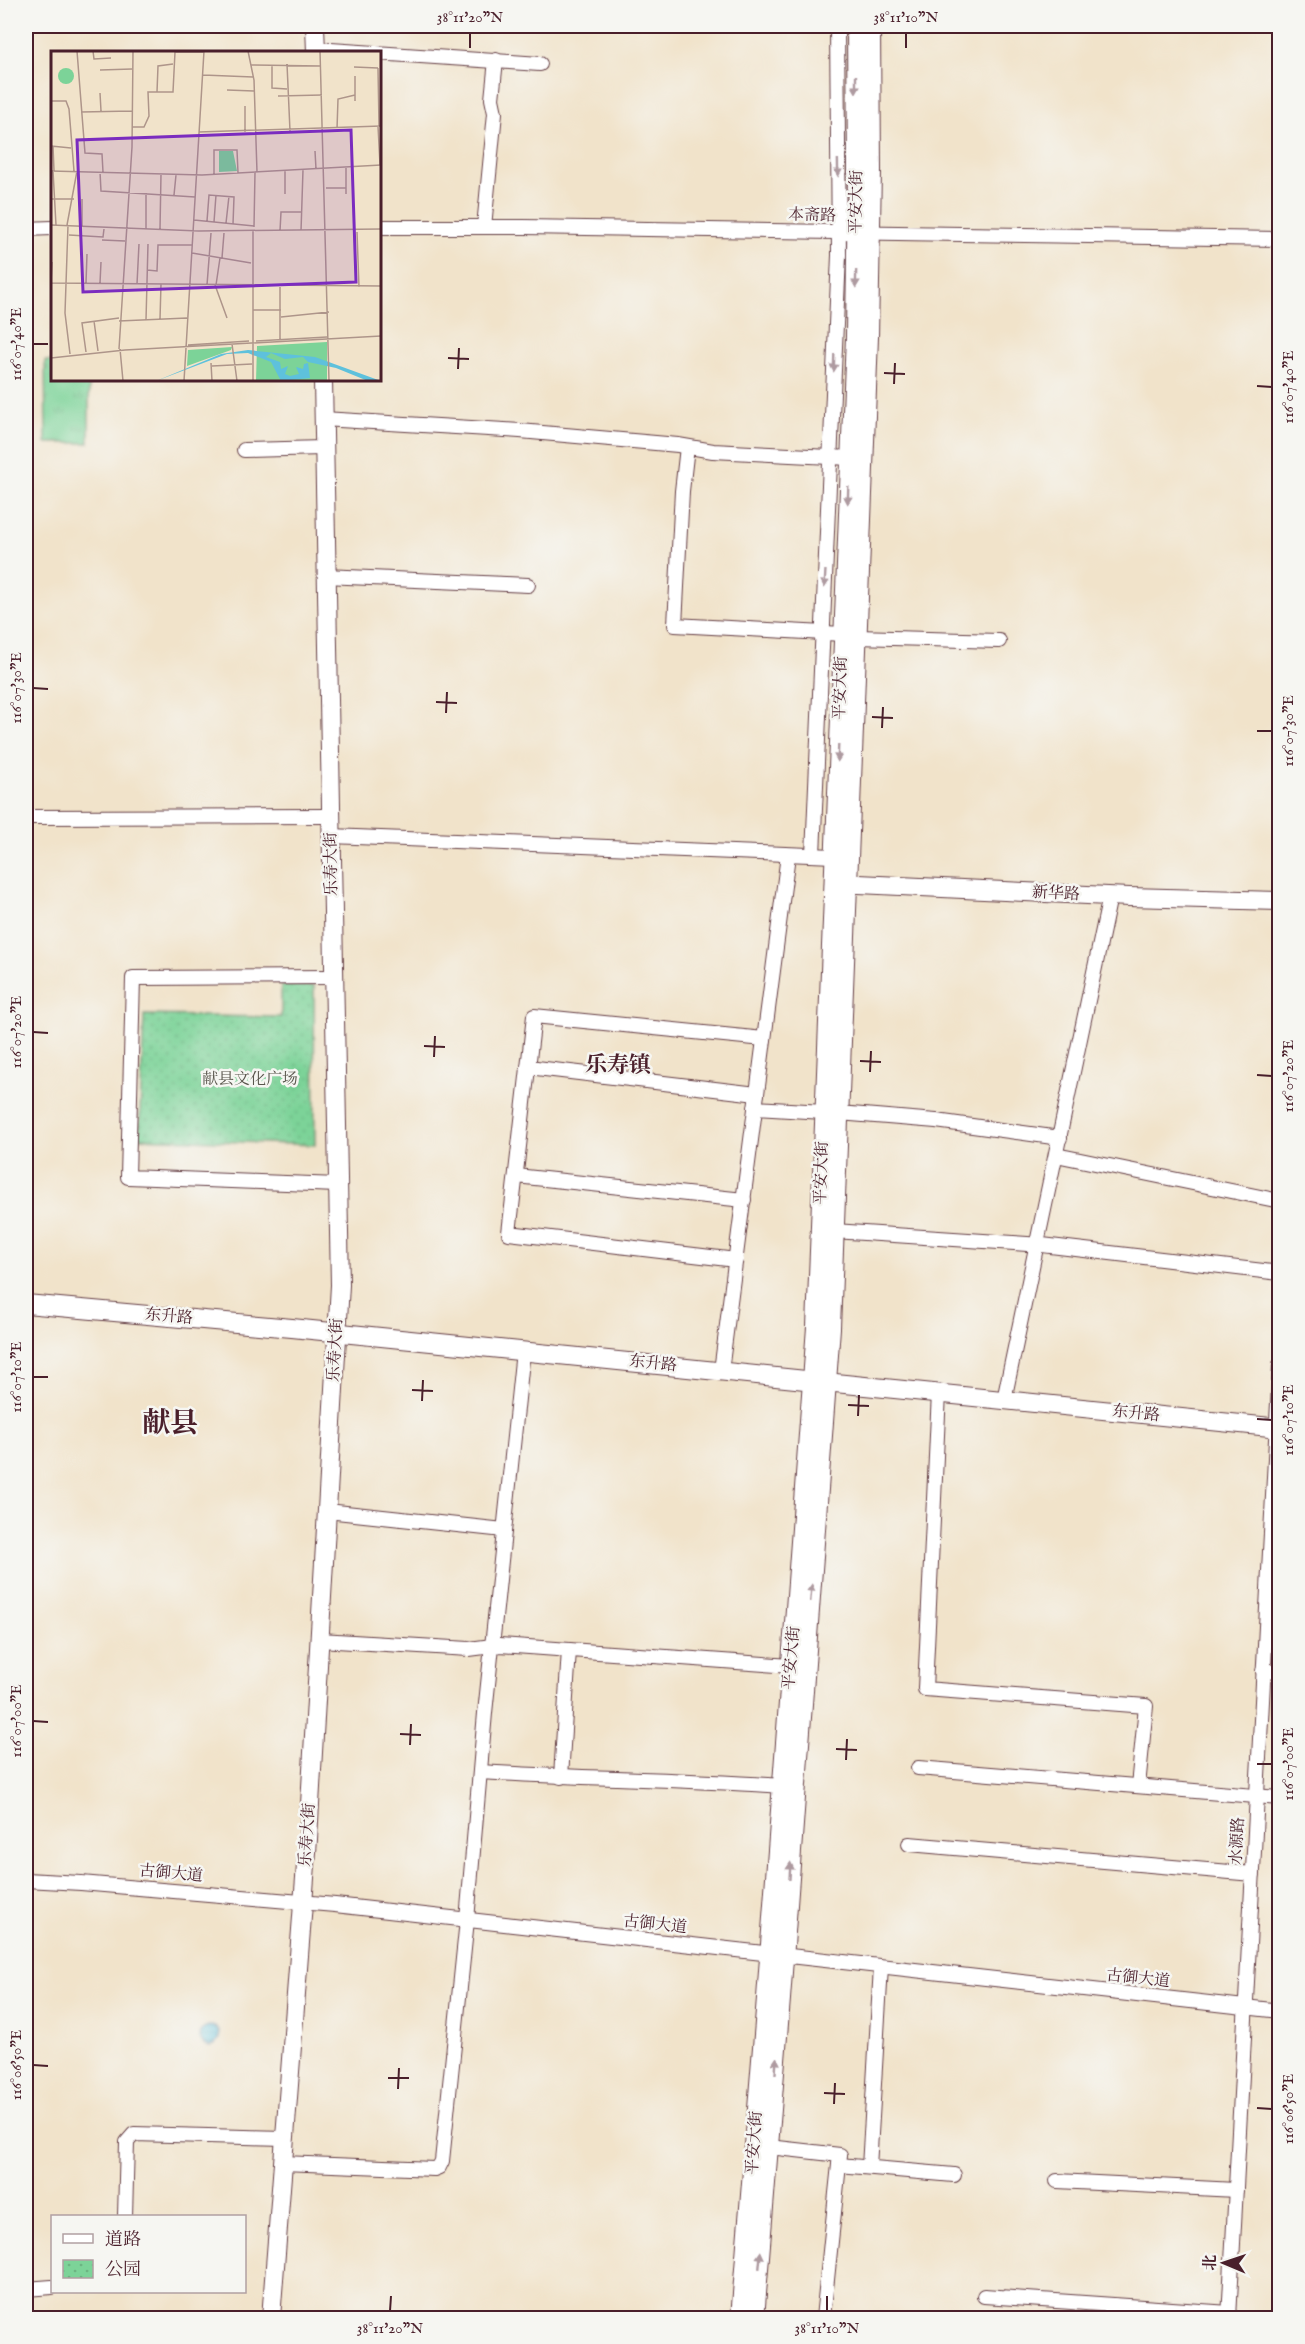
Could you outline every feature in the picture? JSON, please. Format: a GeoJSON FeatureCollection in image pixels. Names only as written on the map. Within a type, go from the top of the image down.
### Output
{"type":"FeatureCollection","features":[{"type":"Feature","properties":{"kind":"main road"},"geometry":{"type":"LineString","coordinates":[[315,26],[316,51]]}},
{"type":"Feature","properties":{"kind":"main road","name":"平安大街"},"geometry":{"type":"LineString","coordinates":[[850,635],[856,26]]}},
{"type":"Feature","properties":{"kind":"main road","name":"平安大街"},"geometry":{"type":"LineString","coordinates":[[740,2319],[777,1956],[820,1381],[850,635],[869,337],[855,233],[871,26]]}},
{"type":"Feature","properties":{"kind":"main road","name":"乐寿大街"},"geometry":{"type":"LineString","coordinates":[[271,2319],[303,1902],[340,1285],[322,381]]}},
{"type":"Feature","properties":{"kind":"main road","name":"新华路"},"geometry":{"type":"LineString","coordinates":[[839,873],[1280,890]]}},
{"type":"Feature","properties":{"kind":"main road","name":"新华路"},"geometry":{"type":"LineString","coordinates":[[839,873],[1110,896],[1280,901]]}},
{"type":"Feature","properties":{"kind":"main road","name":"平安大街"},"geometry":{"type":"LineString","coordinates":[[754,2319],[769,2147],[781,1786],[834,1231],[832,1113]]}},
{"type":"Feature","properties":{"kind":"main road","name":"东升路"},"geometry":{"type":"LineString","coordinates":[[26,1304],[337,1332],[1278,1428]]}},
{"type":"Feature","properties":{"kind":"street"},"geometry":{"type":"LineString","coordinates":[[813,855],[830,457],[855,233],[837,26]]}},
{"type":"Feature","properties":{"kind":"street"},"geometry":{"type":"LineString","coordinates":[[381,54],[540,64]]}},
{"type":"Feature","properties":{"kind":"street"},"geometry":{"type":"LineString","coordinates":[[484,227],[495,113],[492,99],[496,60]]}},
{"type":"Feature","properties":{"kind":"street","name":"本斋路"},"geometry":{"type":"LineString","coordinates":[[381,227],[1280,239]]}},
{"type":"Feature","properties":{"kind":"street"},"geometry":{"type":"LineString","coordinates":[[26,229],[51,228]]}},
{"type":"Feature","properties":{"kind":"street"},"geometry":{"type":"LineString","coordinates":[[323,419],[520,431],[713,451],[850,458]]}},
{"type":"Feature","properties":{"kind":"street"},"geometry":{"type":"LineString","coordinates":[[687,447],[682,491],[675,625],[999,641]]}},
{"type":"Feature","properties":{"kind":"street"},"geometry":{"type":"LineString","coordinates":[[244,450],[323,448]]}},
{"type":"Feature","properties":{"kind":"street"},"geometry":{"type":"LineString","coordinates":[[325,576],[528,585]]}},
{"type":"Feature","properties":{"kind":"street"},"geometry":{"type":"LineString","coordinates":[[26,817],[331,816]]}},
{"type":"Feature","properties":{"kind":"street"},"geometry":{"type":"LineString","coordinates":[[331,836],[813,855],[839,873]]}},
{"type":"Feature","properties":{"kind":"street"},"geometry":{"type":"LineString","coordinates":[[721,1371],[788,855]]}},
{"type":"Feature","properties":{"kind":"street"},"geometry":{"type":"LineString","coordinates":[[1004,1400],[1110,896]]}},
{"type":"Feature","properties":{"kind":"street"},"geometry":{"type":"LineString","coordinates":[[334,977],[133,978],[128,1177],[338,1185]]}},
{"type":"Feature","properties":{"kind":"street"},"geometry":{"type":"LineString","coordinates":[[736,1260],[509,1233],[534,1016],[764,1039]]}},
{"type":"Feature","properties":{"kind":"street"},"geometry":{"type":"LineString","coordinates":[[528,1067],[757,1094]]}},
{"type":"Feature","properties":{"kind":"street"},"geometry":{"type":"LineString","coordinates":[[755,1108],[936,1120],[1059,1137]]}},
{"type":"Feature","properties":{"kind":"street"},"geometry":{"type":"LineString","coordinates":[[1056,1155],[1280,1201]]}},
{"type":"Feature","properties":{"kind":"street"},"geometry":{"type":"LineString","coordinates":[[516,1176],[744,1200]]}},
{"type":"Feature","properties":{"kind":"street"},"geometry":{"type":"LineString","coordinates":[[834,1231],[1037,1245],[1280,1273]]}},
{"type":"Feature","properties":{"kind":"street"},"geometry":{"type":"LineString","coordinates":[[282,2163],[434,2169],[439,2167],[442,2161],[523,1351]]}},
{"type":"Feature","properties":{"kind":"street","name":"水源路"},"geometry":{"type":"LineString","coordinates":[[1229,2316],[1280,1365]]}},
{"type":"Feature","properties":{"kind":"street"},"geometry":{"type":"LineString","coordinates":[[939,1393],[925,1689],[1146,1706],[1138,1786]]}},
{"type":"Feature","properties":{"kind":"street"},"geometry":{"type":"LineString","coordinates":[[327,1511],[504,1530]]}},
{"type":"Feature","properties":{"kind":"street"},"geometry":{"type":"LineString","coordinates":[[320,1640],[469,1649],[500,1645],[791,1666]]}},
{"type":"Feature","properties":{"kind":"street"},"geometry":{"type":"LineString","coordinates":[[561,1777],[568,1650]]}},
{"type":"Feature","properties":{"kind":"street"},"geometry":{"type":"LineString","coordinates":[[1263,1671],[1280,1672]]}},
{"type":"Feature","properties":{"kind":"street"},"geometry":{"type":"LineString","coordinates":[[918,1768],[1280,1798]]}},
{"type":"Feature","properties":{"kind":"street"},"geometry":{"type":"LineString","coordinates":[[480,1772],[561,1777],[703,1780],[781,1786]]}},
{"type":"Feature","properties":{"kind":"street"},"geometry":{"type":"LineString","coordinates":[[909,1844],[1253,1874]]}},
{"type":"Feature","properties":{"kind":"street","name":"古御大道"},"geometry":{"type":"LineString","coordinates":[[26,1880],[303,1902],[1280,2011]]}},
{"type":"Feature","properties":{"kind":"street"},"geometry":{"type":"LineString","coordinates":[[869,2167],[880,1967]]}},
{"type":"Feature","properties":{"kind":"street"},"geometry":{"type":"LineString","coordinates":[[125,2215],[127,2142],[134,2134],[284,2138]]}},
{"type":"Feature","properties":{"kind":"street"},"geometry":{"type":"LineString","coordinates":[[769,2147],[840,2154],[824,2319]]}},
{"type":"Feature","properties":{"kind":"street"},"geometry":{"type":"LineString","coordinates":[[839,2165],[954,2175]]}},
{"type":"Feature","properties":{"kind":"street"},"geometry":{"type":"LineString","coordinates":[[1057,2181],[1236,2190]]}},
{"type":"Feature","properties":{"kind":"street"},"geometry":{"type":"LineString","coordinates":[[26,2289],[51,2287]]}},
{"type":"Feature","properties":{"kind":"street"},"geometry":{"type":"LineString","coordinates":[[984,2296],[1229,2316]]}},
{"type":"Feature","properties":{"kind":"green space"},"geometry":{"type":"Polygon","coordinates":[[[45,361],[51,361],[51,381],[89,381],[89,443],[46,443],[45,361]]]}},
{"type":"Feature","properties":{"kind":"green space","name":"献县文化广场"},"geometry":{"type":"Polygon","coordinates":[[[281,986],[314,986],[315,1145],[139,1138],[144,1015],[281,1017],[281,986]]]}},
{"type":"Feature","properties":{"kind":"water"},"geometry":{"type":"Polygon","coordinates":[[[210,2026],[217,2029],[220,2036],[217,2043],[210,2046],[203,2043],[200,2036],[203,2029],[210,2026]]]}},
{"type":"Feature","properties":{"kind":"district","name":"乐寿镇"},"geometry":{"type":"Point","coordinates":[618,1066]}},
{"type":"Feature","properties":{"kind":"district","name":"献县"},"geometry":{"type":"Point","coordinates":[170,1424]}}]}
